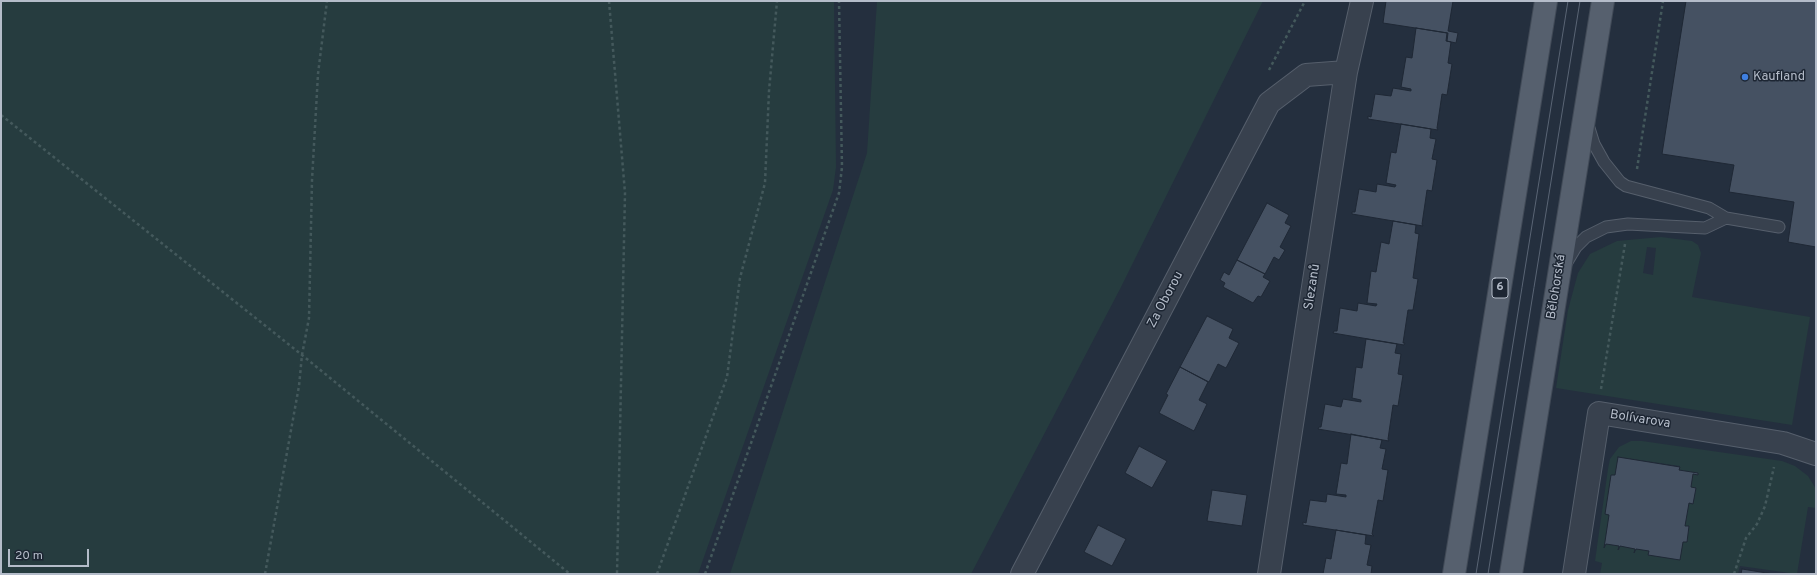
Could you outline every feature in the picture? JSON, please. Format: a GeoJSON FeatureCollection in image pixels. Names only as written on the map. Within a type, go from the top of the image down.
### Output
{"type":"FeatureCollection","features":[{"type":"Feature","properties":{"kind":"main road","name":"6"},"geometry":{"type":"LineString","coordinates":[[1454,574],[1546,1]]}},
{"type":"Feature","properties":{"kind":"main road","name":"Bělohorská"},"geometry":{"type":"LineString","coordinates":[[1511,574],[1603,1]]}},
{"type":"Feature","properties":{"kind":"street","name":"Slezanů"},"geometry":{"type":"LineString","coordinates":[[1269,574],[1346,72],[1362,1]]}},
{"type":"Feature","properties":{"kind":"street","name":"Za Oborou"},"geometry":{"type":"LineString","coordinates":[[1022,574],[1269,103],[1306,75],[1346,72]]}},
{"type":"Feature","properties":{"kind":"street","name":"Bolívarova"},"geometry":{"type":"LineString","coordinates":[[1574,574],[1599,413],[1778,443],[1816,454]]}},
{"type":"Feature","properties":{"kind":"lane"},"geometry":{"type":"LineString","coordinates":[[1586,106],[1588,126],[1594,144],[1604,162],[1620,182],[1634,189],[1709,208],[1726,218],[1779,227]]}},
{"type":"Feature","properties":{"kind":"lane"},"geometry":{"type":"LineString","coordinates":[[1558,282],[1565,264],[1576,247],[1586,237],[1606,227],[1628,224],[1705,228],[1726,218]]}},
{"type":"Feature","properties":{"kind":"path"},"geometry":{"type":"LineString","coordinates":[[265,574],[299,386],[302,355],[309,318],[312,180],[318,74],[327,1]]}},
{"type":"Feature","properties":{"kind":"path"},"geometry":{"type":"LineString","coordinates":[[609,1],[625,193],[617,574]]}},
{"type":"Feature","properties":{"kind":"path"},"geometry":{"type":"LineString","coordinates":[[658,574],[727,377],[740,278],[765,183],[769,91],[777,1]]}},
{"type":"Feature","properties":{"kind":"path"},"geometry":{"type":"LineString","coordinates":[[705,574],[839,193],[842,168],[839,1]]}},
{"type":"Feature","properties":{"kind":"path"},"geometry":{"type":"LineString","coordinates":[[1269,103],[1268,73],[1304,1]]}},
{"type":"Feature","properties":{"kind":"path"},"geometry":{"type":"LineString","coordinates":[[1636,175],[1664,1]]}},
{"type":"Feature","properties":{"kind":"path"},"geometry":{"type":"LineString","coordinates":[[1,115],[302,355],[570,574]]}},
{"type":"Feature","properties":{"kind":"path"},"geometry":{"type":"LineString","coordinates":[[1599,413],[1600,396],[1626,238]]}},
{"type":"Feature","properties":{"kind":"path"},"geometry":{"type":"LineString","coordinates":[[1734,574],[1746,538],[1757,524],[1766,506],[1778,443]]}},
{"type":"Feature","properties":{"kind":"green space"},"geometry":{"type":"Polygon","coordinates":[[[1,1],[834,1],[836,167],[833,190],[698,574],[1,574],[1,1]]]}},
{"type":"Feature","properties":{"kind":"green space"},"geometry":{"type":"Polygon","coordinates":[[[877,1],[1263,1],[1120,289],[971,574],[730,574],[867,153],[877,1]]]}},
{"type":"Feature","properties":{"kind":"green space"},"geometry":{"type":"Polygon","coordinates":[[[1661,237],[1692,241],[1698,245],[1701,253],[1692,297],[1810,317],[1792,425],[1556,388],[1568,310],[1578,273],[1590,254],[1617,241],[1661,237]],[[1647,247],[1643,273],[1653,275],[1656,248],[1647,247]]]}},
{"type":"Feature","properties":{"kind":"green space"},"geometry":{"type":"Polygon","coordinates":[[[1631,441],[1642,441],[1782,461],[1795,466],[1808,476],[1816,489],[1816,508],[1808,507],[1797,574],[1740,566],[1738,574],[1600,574],[1602,563],[1595,561],[1608,469],[1610,459],[1619,447],[1631,441]],[[1618,457],[1615,475],[1611,475],[1605,514],[1609,515],[1604,548],[1606,544],[1619,546],[1619,550],[1620,546],[1635,549],[1634,553],[1636,549],[1649,551],[1648,555],[1680,560],[1683,542],[1687,542],[1689,526],[1685,526],[1689,503],[1693,504],[1696,488],[1691,487],[1693,474],[1697,475],[1679,470],[1680,466],[1618,457]]]}},
{"type":"Feature","properties":{"kind":"building"},"geometry":{"type":"Polygon","coordinates":[[[1386,1],[1453,1],[1448,31],[1458,33],[1456,43],[1447,41],[1448,33],[1383,23],[1386,1]]]}},
{"type":"Feature","properties":{"kind":"building","name":"Kaufland"},"geometry":{"type":"Polygon","coordinates":[[[1686,1],[1816,1],[1816,247],[1788,242],[1794,202],[1729,192],[1734,165],[1662,154],[1686,1]]]}},
{"type":"Feature","properties":{"kind":"building"},"geometry":{"type":"Polygon","coordinates":[[[1416,28],[1447,33],[1446,41],[1451,42],[1448,63],[1452,64],[1447,95],[1442,94],[1437,128],[1438,130],[1368,119],[1368,116],[1371,117],[1375,94],[1391,96],[1393,88],[1411,91],[1411,89],[1401,87],[1406,57],[1412,58],[1416,28]]]}},
{"type":"Feature","properties":{"kind":"building"},"geometry":{"type":"Polygon","coordinates":[[[1401,124],[1431,129],[1430,138],[1436,139],[1432,159],[1437,160],[1432,191],[1427,190],[1422,224],[1423,226],[1352,214],[1352,212],[1355,212],[1359,189],[1376,192],[1377,184],[1395,187],[1396,185],[1386,183],[1391,152],[1396,153],[1401,124]]]}},
{"type":"Feature","properties":{"kind":"building"},"geometry":{"type":"Polygon","coordinates":[[[1267,203],[1289,215],[1285,223],[1291,226],[1280,247],[1285,250],[1279,260],[1274,257],[1265,274],[1237,260],[1267,203]]]}},
{"type":"Feature","properties":{"kind":"building"},"geometry":{"type":"Polygon","coordinates":[[[1393,221],[1416,225],[1415,233],[1419,234],[1413,278],[1418,279],[1413,310],[1408,310],[1403,343],[1405,343],[1404,345],[1333,333],[1334,331],[1337,331],[1340,308],[1357,311],[1358,303],[1376,306],[1377,304],[1367,303],[1371,271],[1376,272],[1381,242],[1389,244],[1393,221]]]}},
{"type":"Feature","properties":{"kind":"building"},"geometry":{"type":"Polygon","coordinates":[[[1237,260],[1265,274],[1263,277],[1270,281],[1261,297],[1258,296],[1253,303],[1223,287],[1225,283],[1220,280],[1224,272],[1229,275],[1237,260]]]}},
{"type":"Feature","properties":{"kind":"building"},"geometry":{"type":"Polygon","coordinates":[[[1207,316],[1233,329],[1229,338],[1239,343],[1226,368],[1218,364],[1209,382],[1180,367],[1207,316]]]}},
{"type":"Feature","properties":{"kind":"building"},"geometry":{"type":"Polygon","coordinates":[[[1366,339],[1397,344],[1395,353],[1401,354],[1398,374],[1403,375],[1398,406],[1393,405],[1388,439],[1389,441],[1318,429],[1321,427],[1325,404],[1341,407],[1343,399],[1361,402],[1361,400],[1352,398],[1356,367],[1362,368],[1366,339]]]}},
{"type":"Feature","properties":{"kind":"building"},"geometry":{"type":"Polygon","coordinates":[[[1180,367],[1208,382],[1199,400],[1207,404],[1194,431],[1159,413],[1168,395],[1166,394],[1180,367]]]}},
{"type":"Feature","properties":{"kind":"building"},"geometry":{"type":"Polygon","coordinates":[[[1351,434],[1382,440],[1380,448],[1386,449],[1382,469],[1388,470],[1383,501],[1378,500],[1372,534],[1374,536],[1303,525],[1303,522],[1306,523],[1310,500],[1326,502],[1327,494],[1346,497],[1346,495],[1336,494],[1341,463],[1347,464],[1351,434]]]}},
{"type":"Feature","properties":{"kind":"building"},"geometry":{"type":"Polygon","coordinates":[[[1139,446],[1167,461],[1152,488],[1125,473],[1139,446]]]}},
{"type":"Feature","properties":{"kind":"building"},"geometry":{"type":"Polygon","coordinates":[[[1618,457],[1680,467],[1679,470],[1698,473],[1698,475],[1693,474],[1691,487],[1696,488],[1693,504],[1689,503],[1685,526],[1689,526],[1687,542],[1683,542],[1680,560],[1648,555],[1649,551],[1636,549],[1634,553],[1635,549],[1620,546],[1618,550],[1619,546],[1606,544],[1604,548],[1609,515],[1605,514],[1611,475],[1615,475],[1618,457]]]}},
{"type":"Feature","properties":{"kind":"building"},"geometry":{"type":"Polygon","coordinates":[[[1212,490],[1247,495],[1242,526],[1207,521],[1212,490]]]}},
{"type":"Feature","properties":{"kind":"building"},"geometry":{"type":"Polygon","coordinates":[[[1098,525],[1126,539],[1112,566],[1084,552],[1098,525]]]}},
{"type":"Feature","properties":{"kind":"building"},"geometry":{"type":"Polygon","coordinates":[[[1336,530],[1366,535],[1365,544],[1371,545],[1367,565],[1372,566],[1371,574],[1323,574],[1326,558],[1331,559],[1336,530]]]}},
{"type":"Feature","properties":{"kind":"building"},"geometry":{"type":"Polygon","coordinates":[[[1742,569],[1773,574],[1741,574],[1742,569]]]}},
{"type":"Feature","properties":{"kind":"tram line"},"geometry":{"type":"LineString","coordinates":[[1476,574],[1568,1]]}},
{"type":"Feature","properties":{"kind":"tram line"},"geometry":{"type":"LineString","coordinates":[[1488,574],[1580,1]]}},
{"type":"Feature","properties":{"kind":"place","name":"Kaufland"},"geometry":{"type":"Point","coordinates":[1745,77]}}]}
